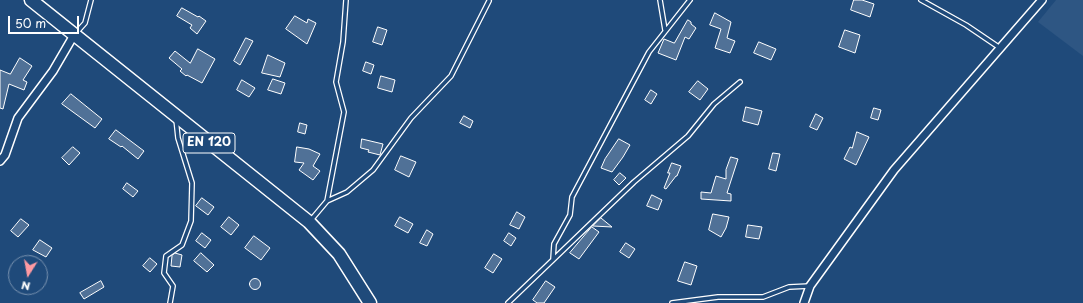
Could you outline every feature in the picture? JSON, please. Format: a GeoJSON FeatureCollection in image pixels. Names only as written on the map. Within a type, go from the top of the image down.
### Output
{"type":"FeatureCollection","features":[{"type":"Feature","properties":{"kind":"main road","name":"EN 120"},"geometry":{"type":"LineString","coordinates":[[31,0],[309,222],[339,254],[370,303]]}},
{"type":"Feature","properties":{"kind":"street"},"geometry":{"type":"LineString","coordinates":[[804,303],[810,286],[894,170],[1042,0]]}},
{"type":"Feature","properties":{"kind":"street"},"geometry":{"type":"LineString","coordinates":[[0,161],[5,155],[18,118],[53,71],[74,35]]}},
{"type":"Feature","properties":{"kind":"lane"},"geometry":{"type":"LineString","coordinates":[[74,35],[85,23],[91,0]]}},
{"type":"Feature","properties":{"kind":"lane"},"geometry":{"type":"LineString","coordinates":[[309,222],[327,200],[344,112],[336,82],[343,42],[346,0]]}},
{"type":"Feature","properties":{"kind":"lane"},"geometry":{"type":"LineString","coordinates":[[660,0],[666,30]]}},
{"type":"Feature","properties":{"kind":"lane"},"geometry":{"type":"LineString","coordinates":[[553,259],[554,244],[570,215],[572,197],[649,52],[690,0]]}},
{"type":"Feature","properties":{"kind":"lane"},"geometry":{"type":"LineString","coordinates":[[921,0],[966,24],[1000,48]]}},
{"type":"Feature","properties":{"kind":"lane"},"geometry":{"type":"LineString","coordinates":[[327,200],[347,192],[373,170],[411,118],[451,76],[489,2]]}},
{"type":"Feature","properties":{"kind":"lane"},"geometry":{"type":"LineString","coordinates":[[508,303],[634,182],[688,136],[714,104],[740,82]]}},
{"type":"Feature","properties":{"kind":"lane"},"geometry":{"type":"LineString","coordinates":[[170,303],[173,286],[164,273],[166,256],[182,245],[191,221],[192,183],[178,138],[175,116]]}},
{"type":"Feature","properties":{"kind":"lane"},"geometry":{"type":"LineString","coordinates":[[672,303],[718,297],[763,297],[789,287],[810,286]]}},
{"type":"Feature","properties":{"kind":"shaded area"},"geometry":{"type":"Polygon","coordinates":[[[1056,0],[1083,0],[1083,56],[1038,22],[1056,0]]]}},
{"type":"Feature","properties":{"kind":"building"},"geometry":{"type":"Polygon","coordinates":[[[854,0],[862,0],[874,4],[870,17],[851,10],[854,0]]]}},
{"type":"Feature","properties":{"kind":"building"},"geometry":{"type":"Polygon","coordinates":[[[182,8],[206,21],[197,34],[190,28],[192,25],[177,16],[182,8]]]}},
{"type":"Feature","properties":{"kind":"building"},"geometry":{"type":"Polygon","coordinates":[[[715,13],[731,22],[727,38],[735,41],[730,53],[715,48],[721,29],[710,25],[715,13]]]}},
{"type":"Feature","properties":{"kind":"building"},"geometry":{"type":"Polygon","coordinates":[[[295,16],[307,23],[308,19],[316,23],[307,44],[286,29],[295,16]]]}},
{"type":"Feature","properties":{"kind":"building"},"geometry":{"type":"Polygon","coordinates":[[[688,20],[696,28],[689,39],[685,37],[676,60],[658,53],[664,39],[674,43],[688,20]]]}},
{"type":"Feature","properties":{"kind":"building"},"geometry":{"type":"Polygon","coordinates":[[[378,27],[387,30],[382,45],[373,42],[378,27]]]}},
{"type":"Feature","properties":{"kind":"building"},"geometry":{"type":"Polygon","coordinates":[[[845,30],[860,35],[855,53],[839,47],[845,30]]]}},
{"type":"Feature","properties":{"kind":"building"},"geometry":{"type":"Polygon","coordinates":[[[246,38],[253,41],[240,65],[234,61],[246,38]]]}},
{"type":"Feature","properties":{"kind":"building"},"geometry":{"type":"Polygon","coordinates":[[[759,42],[776,49],[771,60],[754,53],[759,42]]]}},
{"type":"Feature","properties":{"kind":"building"},"geometry":{"type":"Polygon","coordinates":[[[198,49],[215,59],[202,83],[187,75],[186,76],[180,71],[182,69],[169,58],[175,51],[190,63],[198,49]]]}},
{"type":"Feature","properties":{"kind":"building"},"geometry":{"type":"Polygon","coordinates":[[[268,55],[285,63],[280,77],[262,73],[268,55]]]}},
{"type":"Feature","properties":{"kind":"building"},"geometry":{"type":"Polygon","coordinates":[[[20,58],[32,66],[23,80],[27,82],[24,90],[9,84],[3,109],[0,108],[0,70],[10,74],[20,58]]]}},
{"type":"Feature","properties":{"kind":"building"},"geometry":{"type":"Polygon","coordinates":[[[366,62],[374,65],[371,74],[363,71],[366,62]]]}},
{"type":"Feature","properties":{"kind":"building"},"geometry":{"type":"Polygon","coordinates":[[[381,76],[395,80],[392,92],[378,88],[381,76]]]}},
{"type":"Feature","properties":{"kind":"building"},"geometry":{"type":"Polygon","coordinates":[[[273,79],[285,83],[281,94],[268,90],[273,79]]]}},
{"type":"Feature","properties":{"kind":"building"},"geometry":{"type":"Polygon","coordinates":[[[242,80],[255,88],[249,97],[237,90],[242,80]]]}},
{"type":"Feature","properties":{"kind":"building"},"geometry":{"type":"Polygon","coordinates":[[[698,81],[708,89],[700,100],[689,92],[698,81]]]}},
{"type":"Feature","properties":{"kind":"building"},"geometry":{"type":"Polygon","coordinates":[[[651,90],[657,94],[651,104],[645,100],[651,90]]]}},
{"type":"Feature","properties":{"kind":"building"},"geometry":{"type":"Polygon","coordinates":[[[71,94],[102,119],[95,128],[62,104],[71,94]]]}},
{"type":"Feature","properties":{"kind":"building"},"geometry":{"type":"Polygon","coordinates":[[[746,107],[762,111],[758,125],[743,121],[746,107]]]}},
{"type":"Feature","properties":{"kind":"building"},"geometry":{"type":"Polygon","coordinates":[[[874,108],[881,110],[878,120],[871,118],[874,108]]]}},
{"type":"Feature","properties":{"kind":"building"},"geometry":{"type":"Polygon","coordinates":[[[816,114],[823,118],[817,130],[810,127],[816,114]]]}},
{"type":"Feature","properties":{"kind":"building"},"geometry":{"type":"Polygon","coordinates":[[[464,116],[473,121],[470,128],[460,123],[464,116]]]}},
{"type":"Feature","properties":{"kind":"building"},"geometry":{"type":"Polygon","coordinates":[[[300,123],[307,125],[305,134],[298,132],[300,123]]]}},
{"type":"Feature","properties":{"kind":"building"},"geometry":{"type":"Polygon","coordinates":[[[116,130],[144,151],[138,159],[122,146],[121,147],[109,139],[116,130]]]}},
{"type":"Feature","properties":{"kind":"building"},"geometry":{"type":"Polygon","coordinates":[[[857,132],[869,137],[856,165],[844,159],[850,147],[852,148],[857,132]]]}},
{"type":"Feature","properties":{"kind":"building"},"geometry":{"type":"Polygon","coordinates":[[[362,139],[383,144],[380,155],[368,152],[369,150],[361,148],[362,139]]]}},
{"type":"Feature","properties":{"kind":"building"},"geometry":{"type":"Polygon","coordinates":[[[619,139],[630,145],[623,157],[612,172],[601,168],[605,159],[619,139]]]}},
{"type":"Feature","properties":{"kind":"building"},"geometry":{"type":"Polygon","coordinates":[[[73,147],[80,153],[69,165],[62,158],[73,147]]]}},
{"type":"Feature","properties":{"kind":"building"},"geometry":{"type":"Polygon","coordinates":[[[297,147],[309,149],[320,154],[313,166],[320,171],[313,180],[299,170],[304,163],[295,162],[297,147]]]}},
{"type":"Feature","properties":{"kind":"building"},"geometry":{"type":"Polygon","coordinates":[[[773,153],[780,154],[776,171],[769,169],[773,153]]]}},
{"type":"Feature","properties":{"kind":"building"},"geometry":{"type":"Polygon","coordinates":[[[401,156],[416,162],[409,177],[395,170],[401,156]]]}},
{"type":"Feature","properties":{"kind":"building"},"geometry":{"type":"Polygon","coordinates":[[[731,157],[738,159],[727,193],[731,194],[731,201],[701,199],[701,192],[711,193],[716,176],[726,179],[726,170],[731,157]]]}},
{"type":"Feature","properties":{"kind":"building"},"geometry":{"type":"Polygon","coordinates":[[[672,163],[681,166],[677,176],[666,189],[664,188],[672,163]]]}},
{"type":"Feature","properties":{"kind":"building"},"geometry":{"type":"Polygon","coordinates":[[[620,173],[626,178],[619,185],[614,180],[620,173]]]}},
{"type":"Feature","properties":{"kind":"building"},"geometry":{"type":"Polygon","coordinates":[[[127,183],[138,191],[133,197],[123,189],[127,183]]]}},
{"type":"Feature","properties":{"kind":"building"},"geometry":{"type":"Polygon","coordinates":[[[652,195],[662,200],[658,210],[647,206],[652,195]]]}},
{"type":"Feature","properties":{"kind":"building"},"geometry":{"type":"Polygon","coordinates":[[[202,198],[214,207],[208,215],[196,206],[202,198]]]}},
{"type":"Feature","properties":{"kind":"building"},"geometry":{"type":"Polygon","coordinates":[[[517,212],[525,217],[519,229],[510,225],[517,212]]]}},
{"type":"Feature","properties":{"kind":"building"},"geometry":{"type":"Polygon","coordinates":[[[713,214],[729,217],[726,228],[721,237],[709,230],[713,214]]]}},
{"type":"Feature","properties":{"kind":"building"},"geometry":{"type":"Polygon","coordinates":[[[229,217],[239,225],[231,235],[221,227],[229,217]]]}},
{"type":"Feature","properties":{"kind":"building"},"geometry":{"type":"Polygon","coordinates":[[[400,217],[413,224],[408,233],[395,226],[400,217]]]}},
{"type":"Feature","properties":{"kind":"building"},"geometry":{"type":"Polygon","coordinates":[[[601,218],[612,227],[593,226],[601,218]]]}},
{"type":"Feature","properties":{"kind":"building"},"geometry":{"type":"Polygon","coordinates":[[[21,219],[29,225],[18,237],[11,231],[21,219]]]}},
{"type":"Feature","properties":{"kind":"building"},"geometry":{"type":"Polygon","coordinates":[[[748,225],[762,227],[759,239],[746,237],[748,225]]]}},
{"type":"Feature","properties":{"kind":"building"},"geometry":{"type":"Polygon","coordinates":[[[592,227],[599,232],[579,259],[570,253],[592,227]]]}},
{"type":"Feature","properties":{"kind":"building"},"geometry":{"type":"Polygon","coordinates":[[[427,230],[433,234],[427,246],[420,243],[427,230]]]}},
{"type":"Feature","properties":{"kind":"building"},"geometry":{"type":"Polygon","coordinates":[[[202,233],[211,240],[205,248],[196,241],[202,233]]]}},
{"type":"Feature","properties":{"kind":"building"},"geometry":{"type":"Polygon","coordinates":[[[509,233],[516,238],[511,246],[504,241],[509,233]]]}},
{"type":"Feature","properties":{"kind":"building"},"geometry":{"type":"Polygon","coordinates":[[[254,236],[270,248],[261,260],[245,248],[254,236]]]}},
{"type":"Feature","properties":{"kind":"building"},"geometry":{"type":"Polygon","coordinates":[[[40,240],[52,248],[47,255],[42,255],[33,250],[40,240]]]}},
{"type":"Feature","properties":{"kind":"building"},"geometry":{"type":"Polygon","coordinates":[[[626,243],[635,249],[629,258],[620,252],[626,243]]]}},
{"type":"Feature","properties":{"kind":"building"},"geometry":{"type":"Polygon","coordinates":[[[175,253],[182,255],[180,267],[171,266],[172,256],[175,253]]]}},
{"type":"Feature","properties":{"kind":"building"},"geometry":{"type":"Polygon","coordinates":[[[201,253],[214,265],[207,272],[194,261],[201,253]]]}},
{"type":"Feature","properties":{"kind":"building"},"geometry":{"type":"Polygon","coordinates":[[[494,254],[502,259],[493,273],[485,268],[494,254]]]}},
{"type":"Feature","properties":{"kind":"building"},"geometry":{"type":"Polygon","coordinates":[[[150,258],[157,264],[150,272],[143,266],[150,258]]]}},
{"type":"Feature","properties":{"kind":"building"},"geometry":{"type":"Polygon","coordinates":[[[685,262],[697,266],[691,285],[678,281],[685,262]]]}},
{"type":"Feature","properties":{"kind":"building"},"geometry":{"type":"Polygon","coordinates":[[[253,279],[257,279],[259,280],[259,288],[253,289],[250,286],[250,282],[253,279]]]}},
{"type":"Feature","properties":{"kind":"building"},"geometry":{"type":"Polygon","coordinates":[[[101,281],[104,287],[84,299],[80,293],[101,281]]]}},
{"type":"Feature","properties":{"kind":"building"},"geometry":{"type":"Polygon","coordinates":[[[546,281],[555,287],[544,303],[537,303],[533,300],[546,281]]]}}]}
